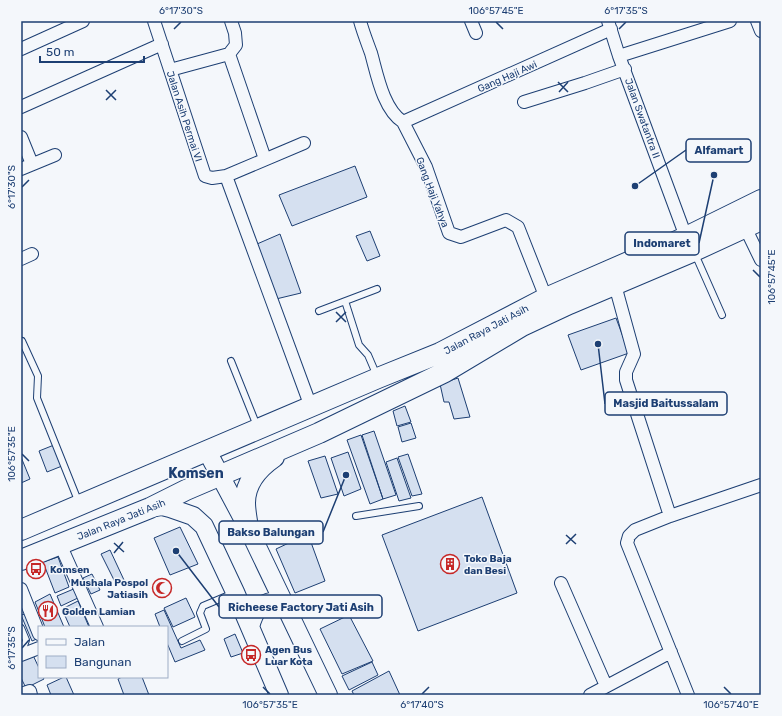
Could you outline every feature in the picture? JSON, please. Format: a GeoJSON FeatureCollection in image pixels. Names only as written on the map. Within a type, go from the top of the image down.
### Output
{"type":"FeatureCollection","features":[{"type":"Feature","properties":{"kind":"main road","name":"Jalan Raya Jati Asih"},"geometry":{"type":"LineString","coordinates":[[21,560],[150,508],[180,493],[319,433],[445,372],[522,326],[615,285],[690,244],[761,200]]}},
{"type":"Feature","properties":{"kind":"main road","name":"Jalan Raya Jati Asih"},"geometry":{"type":"LineString","coordinates":[[21,530],[440,353],[546,298],[690,244],[753,224]]}},
{"type":"Feature","properties":{"kind":"main road"},"geometry":{"type":"LineString","coordinates":[[248,528],[245,502],[250,481],[262,465],[292,445]]}},
{"type":"Feature","properties":{"kind":"main road"},"geometry":{"type":"LineString","coordinates":[[207,451],[248,528],[328,695]]}},
{"type":"Feature","properties":{"kind":"main road"},"geometry":{"type":"LineString","coordinates":[[166,468],[174,467],[183,474],[184,479],[180,493]]}},
{"type":"Feature","properties":{"kind":"main road"},"geometry":{"type":"LineString","coordinates":[[150,508],[162,506],[175,510],[193,516],[204,526],[235,592],[279,695]]}},
{"type":"Feature","properties":{"kind":"main road"},"geometry":{"type":"LineString","coordinates":[[250,627],[253,616],[258,607],[270,602],[282,600]]}},
{"type":"Feature","properties":{"kind":"street"},"geometry":{"type":"LineString","coordinates":[[21,48],[82,21]]}},
{"type":"Feature","properties":{"kind":"street","name":"Jalan Asih Permai VI"},"geometry":{"type":"LineString","coordinates":[[154,21],[204,175],[212,178],[226,176]]}},
{"type":"Feature","properties":{"kind":"street"},"geometry":{"type":"LineString","coordinates":[[170,70],[230,54],[236,45],[236,33],[232,21]]}},
{"type":"Feature","properties":{"kind":"street","name":"Gang Haji Yahya"},"geometry":{"type":"LineString","coordinates":[[360,21],[376,75],[394,114],[403,122],[426,167],[449,233],[461,238],[506,220],[518,226],[546,298]]}},
{"type":"Feature","properties":{"kind":"street"},"geometry":{"type":"LineString","coordinates":[[471,21],[476,33]]}},
{"type":"Feature","properties":{"kind":"street"},"geometry":{"type":"LineString","coordinates":[[619,56],[730,21]]}},
{"type":"Feature","properties":{"kind":"street"},"geometry":{"type":"LineString","coordinates":[[757,21],[761,31]]}},
{"type":"Feature","properties":{"kind":"street","name":"Gang Haji Awi"},"geometry":{"type":"LineString","coordinates":[[403,122],[609,25]]}},
{"type":"Feature","properties":{"kind":"street","name":"Jalan Swatantra II"},"geometry":{"type":"LineString","coordinates":[[609,25],[619,56],[690,244]]}},
{"type":"Feature","properties":{"kind":"street"},"geometry":{"type":"LineString","coordinates":[[21,107],[162,44]]}},
{"type":"Feature","properties":{"kind":"street"},"geometry":{"type":"LineString","coordinates":[[230,54],[265,159]]}},
{"type":"Feature","properties":{"kind":"street"},"geometry":{"type":"LineString","coordinates":[[524,102],[585,83],[624,68]]}},
{"type":"Feature","properties":{"kind":"street"},"geometry":{"type":"LineString","coordinates":[[21,137],[27,166],[55,155]]}},
{"type":"Feature","properties":{"kind":"street"},"geometry":{"type":"LineString","coordinates":[[304,143],[226,176],[311,407]]}},
{"type":"Feature","properties":{"kind":"street"},"geometry":{"type":"LineString","coordinates":[[753,224],[761,260]]}},
{"type":"Feature","properties":{"kind":"street"},"geometry":{"type":"LineString","coordinates":[[21,259],[32,254]]}},
{"type":"Feature","properties":{"kind":"street"},"geometry":{"type":"LineString","coordinates":[[615,285],[634,354],[626,372],[626,380],[670,516]]}},
{"type":"Feature","properties":{"kind":"street"},"geometry":{"type":"LineString","coordinates":[[688,695],[628,543],[629,536],[635,530],[670,516],[761,485]]}},
{"type":"Feature","properties":{"kind":"street"},"geometry":{"type":"LineString","coordinates":[[60,544],[97,626]]}},
{"type":"Feature","properties":{"kind":"street"},"geometry":{"type":"LineString","coordinates":[[561,583],[607,688]]}},
{"type":"Feature","properties":{"kind":"street"},"geometry":{"type":"LineString","coordinates":[[21,590],[38,632]]}},
{"type":"Feature","properties":{"kind":"street"},"geometry":{"type":"LineString","coordinates":[[21,655],[38,648]]}},
{"type":"Feature","properties":{"kind":"street"},"geometry":{"type":"LineString","coordinates":[[590,695],[607,688],[671,652]]}},
{"type":"Feature","properties":{"kind":"street"},"geometry":{"type":"LineString","coordinates":[[21,694],[30,691],[31,695]]}},
{"type":"Feature","properties":{"kind":"lane"},"geometry":{"type":"LineString","coordinates":[[690,244],[722,315]]}},
{"type":"Feature","properties":{"kind":"lane"},"geometry":{"type":"LineString","coordinates":[[319,311],[377,289]]}},
{"type":"Feature","properties":{"kind":"lane"},"geometry":{"type":"LineString","coordinates":[[344,301],[359,345],[368,355],[378,378]]}},
{"type":"Feature","properties":{"kind":"lane"},"geometry":{"type":"LineString","coordinates":[[22,341],[38,376],[37,398],[80,505]]}},
{"type":"Feature","properties":{"kind":"lane"},"geometry":{"type":"LineString","coordinates":[[231,361],[259,429]]}},
{"type":"Feature","properties":{"kind":"lane"},"geometry":{"type":"LineString","coordinates":[[356,516],[419,506]]}},
{"type":"Feature","properties":{"kind":"lane"},"geometry":{"type":"LineString","coordinates":[[182,641],[206,629],[200,614],[203,606],[235,592]]}},
{"type":"Feature","properties":{"kind":"lane"},"geometry":{"type":"LineString","coordinates":[[21,628],[26,640],[24,646],[21,647]]}},
{"type":"Feature","properties":{"kind":"building"},"geometry":{"type":"Polygon","coordinates":[[[355,166],[367,197],[292,226],[279,195],[355,166]]]}},
{"type":"Feature","properties":{"kind":"building"},"geometry":{"type":"Polygon","coordinates":[[[370,231],[380,256],[367,261],[356,236],[370,231]]]}},
{"type":"Feature","properties":{"kind":"building"},"geometry":{"type":"Polygon","coordinates":[[[280,234],[301,293],[276,299],[257,244],[280,234]]]}},
{"type":"Feature","properties":{"kind":"building"},"geometry":{"type":"Polygon","coordinates":[[[616,318],[629,353],[581,370],[568,335],[616,318]]]}},
{"type":"Feature","properties":{"kind":"building"},"geometry":{"type":"Polygon","coordinates":[[[458,378],[470,417],[454,419],[449,402],[444,402],[440,384],[458,378]]]}},
{"type":"Feature","properties":{"kind":"building"},"geometry":{"type":"Polygon","coordinates":[[[405,406],[411,422],[397,426],[393,411],[405,406]]]}},
{"type":"Feature","properties":{"kind":"building"},"geometry":{"type":"Polygon","coordinates":[[[411,423],[416,438],[402,442],[398,427],[411,423]]]}},
{"type":"Feature","properties":{"kind":"building"},"geometry":{"type":"Polygon","coordinates":[[[374,431],[396,495],[383,499],[362,435],[374,431]]]}},
{"type":"Feature","properties":{"kind":"building"},"geometry":{"type":"Polygon","coordinates":[[[361,435],[383,499],[370,504],[347,440],[361,435]]]}},
{"type":"Feature","properties":{"kind":"building"},"geometry":{"type":"Polygon","coordinates":[[[54,445],[62,466],[47,472],[39,451],[54,445]]]}},
{"type":"Feature","properties":{"kind":"building"},"geometry":{"type":"Polygon","coordinates":[[[348,452],[361,489],[344,496],[331,458],[348,452]]]}},
{"type":"Feature","properties":{"kind":"building"},"geometry":{"type":"Polygon","coordinates":[[[408,454],[422,494],[412,496],[398,457],[408,454]]]}},
{"type":"Feature","properties":{"kind":"building"},"geometry":{"type":"Polygon","coordinates":[[[325,456],[338,494],[321,498],[308,461],[325,456]]]}},
{"type":"Feature","properties":{"kind":"building"},"geometry":{"type":"Polygon","coordinates":[[[21,457],[30,479],[21,483],[21,457]]]}},
{"type":"Feature","properties":{"kind":"building"},"geometry":{"type":"Polygon","coordinates":[[[397,458],[411,498],[399,501],[386,462],[397,458]]]}},
{"type":"Feature","properties":{"kind":"building","name":"Toko Baja dan Besi"},"geometry":{"type":"Polygon","coordinates":[[[482,497],[517,593],[418,631],[382,535],[482,497]]]}},
{"type":"Feature","properties":{"kind":"building"},"geometry":{"type":"Polygon","coordinates":[[[180,527],[198,564],[170,575],[154,538],[180,527]]]}},
{"type":"Feature","properties":{"kind":"building"},"geometry":{"type":"Polygon","coordinates":[[[308,534],[325,581],[295,593],[276,549],[308,534]]]}},
{"type":"Feature","properties":{"kind":"building"},"geometry":{"type":"Polygon","coordinates":[[[110,550],[124,580],[116,584],[101,554],[110,550]]]}},
{"type":"Feature","properties":{"kind":"building"},"geometry":{"type":"Polygon","coordinates":[[[58,557],[69,587],[55,593],[43,562],[58,557]]]}},
{"type":"Feature","properties":{"kind":"building"},"geometry":{"type":"Polygon","coordinates":[[[92,574],[100,590],[91,594],[83,578],[92,574]]]}},
{"type":"Feature","properties":{"kind":"building"},"geometry":{"type":"Polygon","coordinates":[[[76,588],[80,597],[61,606],[57,596],[76,588]]]}},
{"type":"Feature","properties":{"kind":"building"},"geometry":{"type":"Polygon","coordinates":[[[50,594],[64,626],[45,626],[35,602],[50,594]]]}},
{"type":"Feature","properties":{"kind":"building"},"geometry":{"type":"Polygon","coordinates":[[[186,598],[195,617],[173,627],[164,608],[186,598]]]}},
{"type":"Feature","properties":{"kind":"building"},"geometry":{"type":"Polygon","coordinates":[[[78,601],[89,626],[70,626],[62,609],[78,601]]]}},
{"type":"Feature","properties":{"kind":"building"},"geometry":{"type":"Polygon","coordinates":[[[164,610],[181,648],[200,640],[205,650],[175,662],[168,645],[168,626],[160,626],[155,614],[164,610]]]}},
{"type":"Feature","properties":{"kind":"building"},"geometry":{"type":"Polygon","coordinates":[[[29,613],[38,638],[32,641],[21,615],[29,613]]]}},
{"type":"Feature","properties":{"kind":"building"},"geometry":{"type":"Polygon","coordinates":[[[349,615],[373,661],[342,674],[320,629],[349,615]]]}},
{"type":"Feature","properties":{"kind":"building"},"geometry":{"type":"Polygon","coordinates":[[[235,634],[243,653],[231,657],[224,639],[235,634]]]}},
{"type":"Feature","properties":{"kind":"building"},"geometry":{"type":"Polygon","coordinates":[[[32,653],[38,666],[38,678],[44,679],[26,688],[21,678],[21,658],[32,653]]]}},
{"type":"Feature","properties":{"kind":"building"},"geometry":{"type":"Polygon","coordinates":[[[372,662],[378,675],[349,690],[342,676],[372,662]]]}},
{"type":"Feature","properties":{"kind":"building"},"geometry":{"type":"Polygon","coordinates":[[[389,671],[400,695],[354,695],[352,691],[389,671]]]}},
{"type":"Feature","properties":{"kind":"building"},"geometry":{"type":"Polygon","coordinates":[[[62,678],[66,678],[74,695],[51,695],[47,685],[62,678]]]}},
{"type":"Feature","properties":{"kind":"building"},"geometry":{"type":"Polygon","coordinates":[[[142,678],[149,695],[124,695],[118,679],[142,678]]]}},
{"type":"Feature","properties":{"kind":"place","name":"Indomaret"},"geometry":{"type":"Point","coordinates":[714,175]}},
{"type":"Feature","properties":{"kind":"place","name":"Alfamart"},"geometry":{"type":"Point","coordinates":[635,186]}},
{"type":"Feature","properties":{"kind":"place","name":"Masjid Baitussalam"},"geometry":{"type":"Point","coordinates":[598,344]}},
{"type":"Feature","properties":{"kind":"place","name":"Bakso Balungan"},"geometry":{"type":"Point","coordinates":[346,475]}},
{"type":"Feature","properties":{"kind":"place","name":"Richeese Factory Jati Asih"},"geometry":{"type":"Point","coordinates":[176,551]}},
{"type":"Feature","properties":{"kind":"place","name":"Toko Baja dan Besi"},"geometry":{"type":"Point","coordinates":[450,564]}},
{"type":"Feature","properties":{"kind":"place","name":"Komsen"},"geometry":{"type":"Point","coordinates":[36,569]}},
{"type":"Feature","properties":{"kind":"place","name":"Mushala Pospol Jatiasih"},"geometry":{"type":"Point","coordinates":[162,588]}},
{"type":"Feature","properties":{"kind":"place","name":"Golden Lamian"},"geometry":{"type":"Point","coordinates":[48,611]}},
{"type":"Feature","properties":{"kind":"place","name":"Agen Bus Luar Kota"},"geometry":{"type":"Point","coordinates":[251,655]}},
{"type":"Feature","properties":{"kind":"district","name":"Komsen"},"geometry":{"type":"Point","coordinates":[196,473]}}]}
